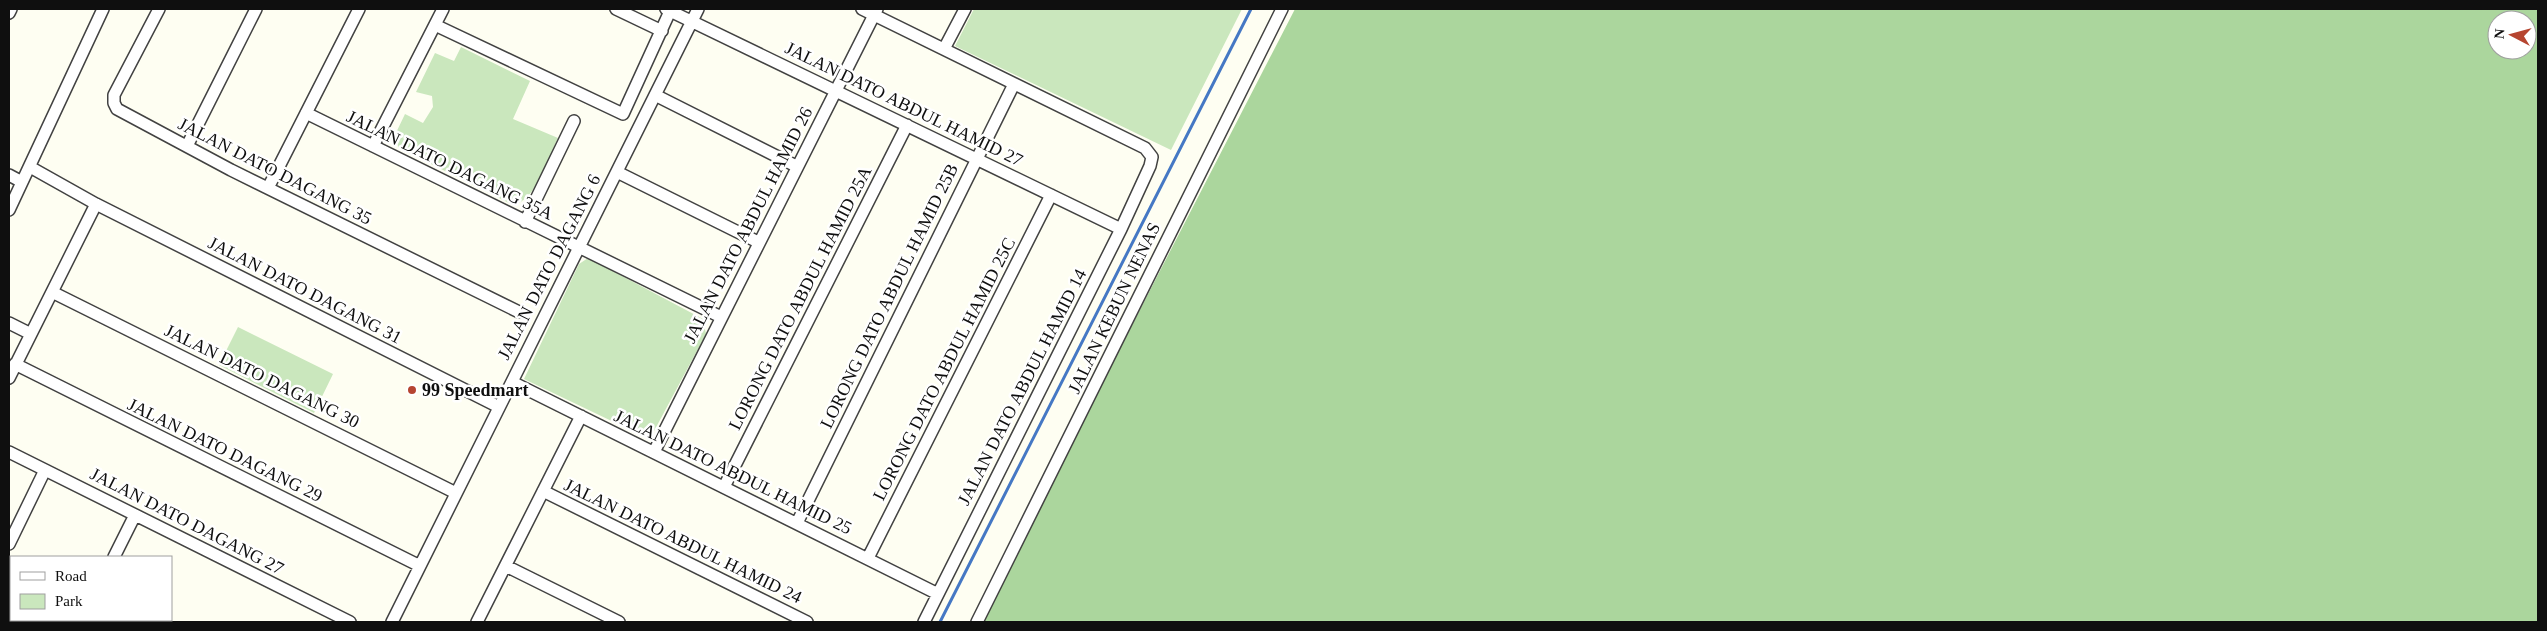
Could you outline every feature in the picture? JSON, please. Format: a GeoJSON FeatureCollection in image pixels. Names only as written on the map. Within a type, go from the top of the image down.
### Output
{"type":"FeatureCollection","features":[{"type":"Feature","properties":{"kind":"street"},"geometry":{"type":"LineString","coordinates":[[9,13],[11,9]]}},
{"type":"Feature","properties":{"kind":"street"},"geometry":{"type":"LineString","coordinates":[[9,210],[103,9]]}},
{"type":"Feature","properties":{"kind":"street","name":"JALAN DATO DAGANG 35"},"geometry":{"type":"LineString","coordinates":[[159,9],[114,95],[114,103],[117,110],[268,188],[519,312]]}},
{"type":"Feature","properties":{"kind":"street"},"geometry":{"type":"LineString","coordinates":[[187,146],[256,9]]}},
{"type":"Feature","properties":{"kind":"street"},"geometry":{"type":"LineString","coordinates":[[268,188],[359,9]]}},
{"type":"Feature","properties":{"kind":"street"},"geometry":{"type":"LineString","coordinates":[[373,146],[443,9]]}},
{"type":"Feature","properties":{"kind":"street"},"geometry":{"type":"LineString","coordinates":[[616,9],[662,32]]}},
{"type":"Feature","properties":{"kind":"street","name":"JALAN DATO DAGANG 6"},"geometry":{"type":"LineString","coordinates":[[392,622],[698,9]]}},
{"type":"Feature","properties":{"kind":"street"},"geometry":{"type":"LineString","coordinates":[[862,9],[875,12],[1014,84]]}},
{"type":"Feature","properties":{"kind":"street"},"geometry":{"type":"LineString","coordinates":[[944,49],[965,9]]}},
{"type":"Feature","properties":{"kind":"street","name":"JALAN KEBUN NENAS"},"geometry":{"type":"LineString","coordinates":[[977,622],[1282,9]]}},
{"type":"Feature","properties":{"kind":"street"},"geometry":{"type":"LineString","coordinates":[[435,25],[623,114],[662,32],[669,10]]}},
{"type":"Feature","properties":{"kind":"street","name":"JALAN DATO ABDUL HAMID 27"},"geometry":{"type":"LineString","coordinates":[[669,10],[1121,229]]}},
{"type":"Feature","properties":{"kind":"street","name":"JALAN DATO ABDUL HAMID 26"},"geometry":{"type":"LineString","coordinates":[[654,452],[875,12]]}},
{"type":"Feature","properties":{"kind":"street","name":"LORONG DATO ABDUL HAMID 25B"},"geometry":{"type":"LineString","coordinates":[[797,523],[1014,84]]}},
{"type":"Feature","properties":{"kind":"street","name":"JALAN DATO ABDUL HAMID 14"},"geometry":{"type":"LineString","coordinates":[[924,622],[1121,229],[1150,166],[1152,157],[1145,148],[1014,84]]}},
{"type":"Feature","properties":{"kind":"street"},"geometry":{"type":"LineString","coordinates":[[655,95],[796,166]]}},
{"type":"Feature","properties":{"kind":"street","name":"JALAN DATO DAGANG 35A"},"geometry":{"type":"LineString","coordinates":[[306,113],[721,317]]}},
{"type":"Feature","properties":{"kind":"street"},"geometry":{"type":"LineString","coordinates":[[525,222],[574,121]]}},
{"type":"Feature","properties":{"kind":"street","name":"LORONG DATO ABDUL HAMID 25A"},"geometry":{"type":"LineString","coordinates":[[724,487],[907,125]]}},
{"type":"Feature","properties":{"kind":"street","name":"JALAN DATO DAGANG 31"},"geometry":{"type":"LineString","coordinates":[[30,167],[96,204],[499,407]]}},
{"type":"Feature","properties":{"kind":"street"},"geometry":{"type":"LineString","coordinates":[[617,172],[758,242]]}},
{"type":"Feature","properties":{"kind":"street"},"geometry":{"type":"LineString","coordinates":[[9,175],[22,182]]}},
{"type":"Feature","properties":{"kind":"street","name":"LORONG DATO ABDUL HAMID 25C"},"geometry":{"type":"LineString","coordinates":[[868,558],[1051,195]]}},
{"type":"Feature","properties":{"kind":"street"},"geometry":{"type":"LineString","coordinates":[[9,378],[96,204]]}},
{"type":"Feature","properties":{"kind":"street","name":"JALAN DATO DAGANG 30"},"geometry":{"type":"LineString","coordinates":[[52,292],[456,492]]}},
{"type":"Feature","properties":{"kind":"street"},"geometry":{"type":"LineString","coordinates":[[9,323],[31,334]]}},
{"type":"Feature","properties":{"kind":"street","name":"JALAN DATO DAGANG 29"},"geometry":{"type":"LineString","coordinates":[[15,364],[420,566]]}},
{"type":"Feature","properties":{"kind":"street","name":"JALAN DATO ABDUL HAMID 25"},"geometry":{"type":"LineString","coordinates":[[512,382],[938,594]]}},
{"type":"Feature","properties":{"kind":"street"},"geometry":{"type":"LineString","coordinates":[[477,622],[581,416]]}},
{"type":"Feature","properties":{"kind":"street","name":"JALAN DATO DAGANG 27"},"geometry":{"type":"LineString","coordinates":[[9,452],[350,622]]}},
{"type":"Feature","properties":{"kind":"street"},"geometry":{"type":"LineString","coordinates":[[9,544],[45,470]]}},
{"type":"Feature","properties":{"kind":"street","name":"JALAN DATO ABDUL HAMID 24"},"geometry":{"type":"LineString","coordinates":[[543,491],[807,622]]}},
{"type":"Feature","properties":{"kind":"street"},"geometry":{"type":"LineString","coordinates":[[114,556],[135,515]]}},
{"type":"Feature","properties":{"kind":"street"},"geometry":{"type":"LineString","coordinates":[[506,566],[620,622]]}},
{"type":"Feature","properties":{"kind":"green space"},"geometry":{"type":"Polygon","coordinates":[[[974,9],[1242,9],[1171,150],[955,46],[974,9]]]}},
{"type":"Feature","properties":{"kind":"green space"},"geometry":{"type":"Polygon","coordinates":[[[1295,9],[2538,9],[2538,622],[979,622],[1295,9]]]}},
{"type":"Feature","properties":{"kind":"green space"},"geometry":{"type":"Polygon","coordinates":[[[461,47],[530,81],[513,119],[558,138],[535,187],[521,202],[513,205],[399,148],[394,137],[405,114],[423,123],[433,107],[432,96],[416,92],[435,53],[454,61],[461,47]]]}},
{"type":"Feature","properties":{"kind":"green space"},"geometry":{"type":"Polygon","coordinates":[[[588,258],[703,319],[706,334],[653,433],[645,437],[524,379],[579,264],[588,258]]]}},
{"type":"Feature","properties":{"kind":"green space"},"geometry":{"type":"Polygon","coordinates":[[[238,327],[333,374],[314,413],[219,365],[238,327]]]}},
{"type":"Feature","properties":{"kind":"waterway"},"geometry":{"type":"LineString","coordinates":[[940,622],[1251,9]]}},
{"type":"Feature","properties":{"kind":"place","name":"99 Speedmart"},"geometry":{"type":"Point","coordinates":[412,390]}}]}
